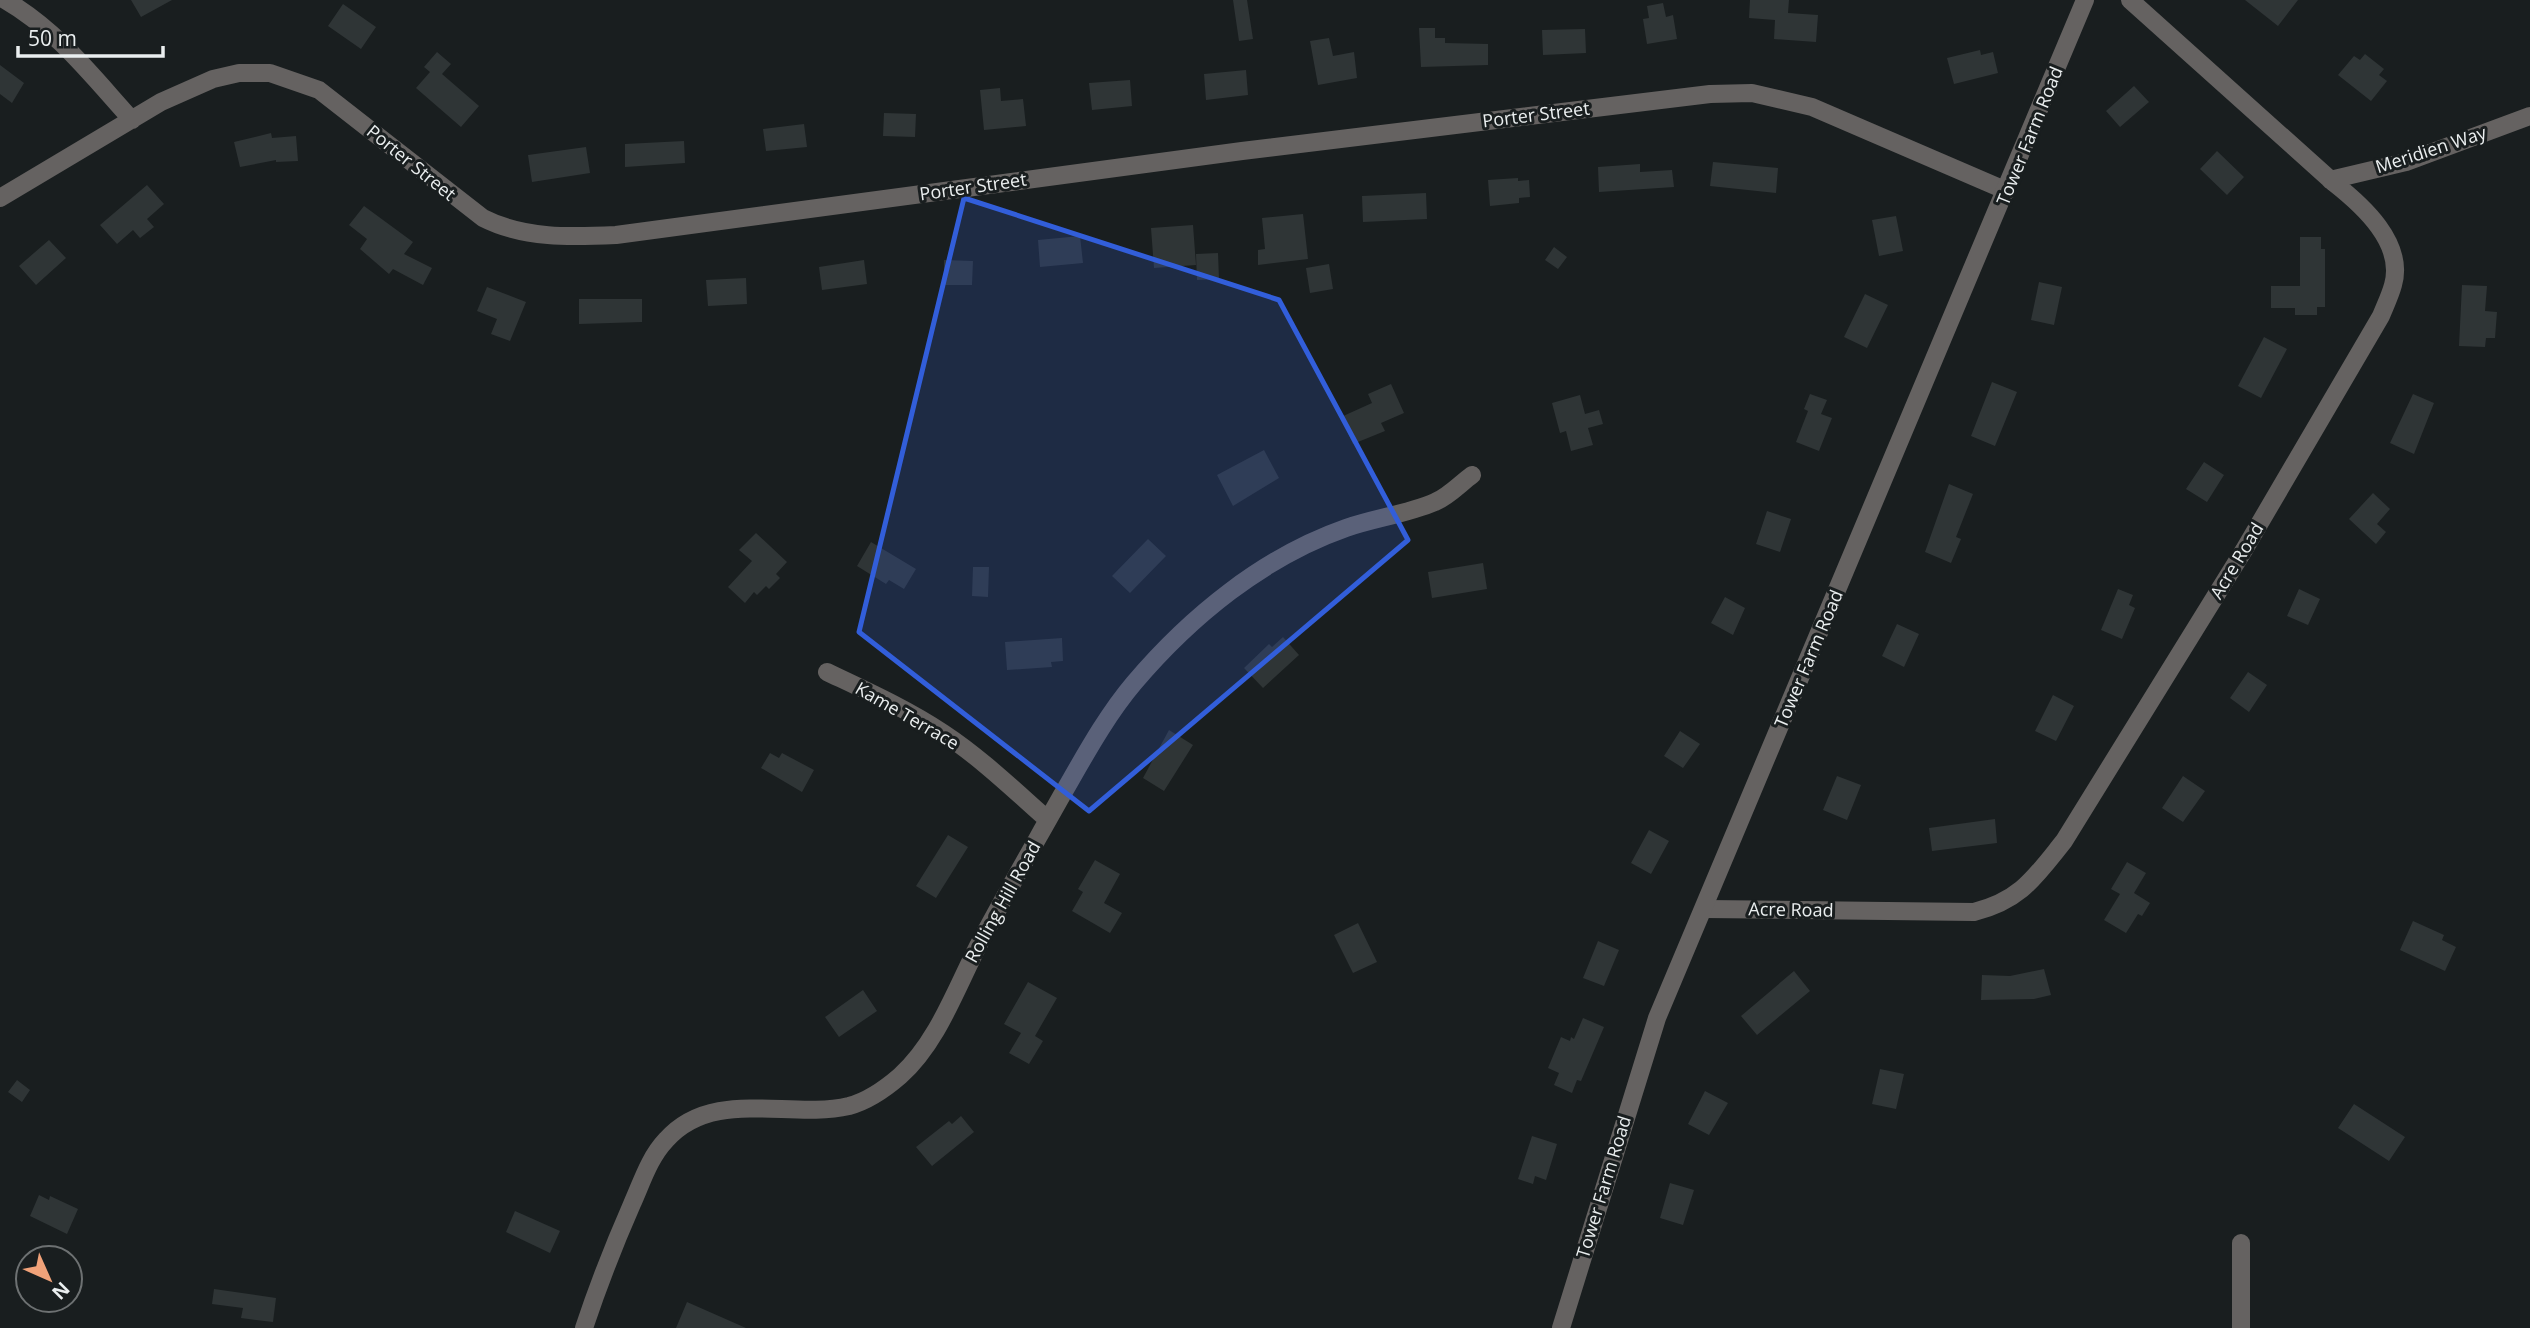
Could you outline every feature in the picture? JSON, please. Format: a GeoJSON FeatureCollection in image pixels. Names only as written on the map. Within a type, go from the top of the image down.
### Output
{"type":"FeatureCollection","features":[{"type":"Feature","properties":{"kind":"street"},"geometry":{"type":"LineString","coordinates":[[5,0],[36,18],[58,38],[132,120]]}},
{"type":"Feature","properties":{"kind":"street","name":"Tower Farm Road"},"geometry":{"type":"LineString","coordinates":[[1562,1328],[1657,1018],[2007,191],[2085,0]]}},
{"type":"Feature","properties":{"kind":"street","name":"Acre Road"},"geometry":{"type":"LineString","coordinates":[[1705,909],[1974,912],[2012,899],[2028,885],[2064,842],[2244,550],[2381,316],[2394,283],[2389,247],[2366,208],[2330,180],[2130,0]]}},
{"type":"Feature","properties":{"kind":"street","name":"Porter Street"},"geometry":{"type":"LineString","coordinates":[[0,198],[132,120],[213,79],[239,73],[270,73],[319,90],[483,218],[505,229],[568,237],[616,236],[1242,151],[1710,94],[1752,93],[1812,107],[2007,191]]}},
{"type":"Feature","properties":{"kind":"street","name":"Meridien Way"},"geometry":{"type":"LineString","coordinates":[[2330,180],[2406,162],[2530,116]]}},
{"type":"Feature","properties":{"kind":"street","name":"Rolling Hill Road"},"geometry":{"type":"LineString","coordinates":[[584,1328],[605,1266],[639,1188],[654,1154],[667,1138],[703,1115],[725,1108],[810,1110],[850,1105],[876,1095],[902,1074],[925,1048],[1085,756],[1131,687],[1171,641],[1223,597],[1277,560],[1344,528],[1438,502],[1472,475]]}},
{"type":"Feature","properties":{"kind":"street","name":"Kame Terrace"},"geometry":{"type":"LineString","coordinates":[[827,672],[884,699],[944,733],[998,775],[1048,820]]}},
{"type":"Feature","properties":{"kind":"street"},"geometry":{"type":"LineString","coordinates":[[2241,1243],[2241,1328]]}},
{"type":"Feature","properties":{"kind":"highlighted area"},"geometry":{"type":"Polygon","coordinates":[[[964,198],[1279,300],[1408,540],[1089,811],[859,632],[964,198]]]}},
{"type":"Feature","properties":{"kind":"building"},"geometry":{"type":"Polygon","coordinates":[[[131,0],[172,0],[141,17],[131,0]]]}},
{"type":"Feature","properties":{"kind":"building"},"geometry":{"type":"Polygon","coordinates":[[[1233,0],[1247,0],[1253,39],[1239,41],[1233,0]]]}},
{"type":"Feature","properties":{"kind":"building"},"geometry":{"type":"Polygon","coordinates":[[[1750,0],[1789,0],[1788,13],[1818,15],[1816,42],[1774,39],[1775,20],[1749,18],[1750,0]]]}},
{"type":"Feature","properties":{"kind":"building"},"geometry":{"type":"Polygon","coordinates":[[[2245,0],[2298,0],[2278,26],[2245,0]]]}},
{"type":"Feature","properties":{"kind":"building"},"geometry":{"type":"Polygon","coordinates":[[[1663,3],[1666,17],[1673,15],[1677,39],[1647,44],[1643,19],[1649,18],[1647,6],[1663,3]]]}},
{"type":"Feature","properties":{"kind":"building"},"geometry":{"type":"Polygon","coordinates":[[[343,4],[376,27],[361,49],[328,26],[343,4]]]}},
{"type":"Feature","properties":{"kind":"building"},"geometry":{"type":"Polygon","coordinates":[[[1419,28],[1435,28],[1435,38],[1445,38],[1445,43],[1488,44],[1488,65],[1421,67],[1419,28]]]}},
{"type":"Feature","properties":{"kind":"building"},"geometry":{"type":"Polygon","coordinates":[[[1585,29],[1586,53],[1543,55],[1542,30],[1585,29]]]}},
{"type":"Feature","properties":{"kind":"building"},"geometry":{"type":"Polygon","coordinates":[[[1329,38],[1333,56],[1354,52],[1357,78],[1318,85],[1310,41],[1329,38]]]}},
{"type":"Feature","properties":{"kind":"building"},"geometry":{"type":"Polygon","coordinates":[[[1980,50],[1981,55],[1993,52],[1998,73],[1954,84],[1947,58],[1980,50]]]}},
{"type":"Feature","properties":{"kind":"building"},"geometry":{"type":"Polygon","coordinates":[[[437,52],[451,64],[442,74],[479,106],[461,127],[416,88],[430,72],[424,67],[437,52]]]}},
{"type":"Feature","properties":{"kind":"building"},"geometry":{"type":"Polygon","coordinates":[[[2365,54],[2384,69],[2379,75],[2387,81],[2371,101],[2338,75],[2354,56],[2360,60],[2365,54]]]}},
{"type":"Feature","properties":{"kind":"building"},"geometry":{"type":"Polygon","coordinates":[[[0,65],[24,83],[12,103],[0,94],[0,65]]]}},
{"type":"Feature","properties":{"kind":"building"},"geometry":{"type":"Polygon","coordinates":[[[1246,70],[1248,95],[1206,100],[1204,74],[1246,70]]]}},
{"type":"Feature","properties":{"kind":"building"},"geometry":{"type":"Polygon","coordinates":[[[1130,80],[1132,106],[1092,110],[1089,83],[1130,80]]]}},
{"type":"Feature","properties":{"kind":"building"},"geometry":{"type":"Polygon","coordinates":[[[2134,86],[2149,102],[2120,127],[2106,111],[2134,86]]]}},
{"type":"Feature","properties":{"kind":"building"},"geometry":{"type":"Polygon","coordinates":[[[1000,88],[1001,101],[1023,99],[1026,126],[984,130],[980,90],[1000,88]]]}},
{"type":"Feature","properties":{"kind":"building"},"geometry":{"type":"Polygon","coordinates":[[[884,113],[916,114],[915,137],[883,136],[884,113]]]}},
{"type":"Feature","properties":{"kind":"building"},"geometry":{"type":"Polygon","coordinates":[[[804,124],[807,147],[766,151],[763,129],[804,124]]]}},
{"type":"Feature","properties":{"kind":"building"},"geometry":{"type":"Polygon","coordinates":[[[271,133],[272,138],[296,136],[298,161],[276,160],[240,167],[234,142],[271,133]]]}},
{"type":"Feature","properties":{"kind":"building"},"geometry":{"type":"Polygon","coordinates":[[[684,141],[685,163],[625,167],[625,144],[684,141]]]}},
{"type":"Feature","properties":{"kind":"building"},"geometry":{"type":"Polygon","coordinates":[[[586,147],[590,173],[532,182],[528,155],[586,147]]]}},
{"type":"Feature","properties":{"kind":"building"},"geometry":{"type":"Polygon","coordinates":[[[2217,151],[2244,177],[2227,195],[2200,169],[2217,151]]]}},
{"type":"Feature","properties":{"kind":"building"},"geometry":{"type":"Polygon","coordinates":[[[1713,162],[1778,168],[1776,193],[1710,186],[1713,162]]]}},
{"type":"Feature","properties":{"kind":"building"},"geometry":{"type":"Polygon","coordinates":[[[1640,164],[1640,172],[1672,170],[1674,187],[1599,192],[1598,167],[1640,164]]]}},
{"type":"Feature","properties":{"kind":"building"},"geometry":{"type":"Polygon","coordinates":[[[1518,178],[1518,181],[1529,180],[1530,197],[1519,198],[1519,203],[1490,206],[1488,180],[1518,178]]]}},
{"type":"Feature","properties":{"kind":"building"},"geometry":{"type":"Polygon","coordinates":[[[147,185],[164,204],[147,219],[154,227],[140,238],[133,230],[117,244],[100,225],[147,185]]]}},
{"type":"Feature","properties":{"kind":"building"},"geometry":{"type":"Polygon","coordinates":[[[1426,193],[1427,219],[1363,222],[1362,196],[1426,193]]]}},
{"type":"Feature","properties":{"kind":"building"},"geometry":{"type":"Polygon","coordinates":[[[364,206],[413,242],[404,254],[432,268],[423,285],[393,269],[389,274],[360,249],[367,239],[349,225],[364,206]]]}},
{"type":"Feature","properties":{"kind":"building"},"geometry":{"type":"Polygon","coordinates":[[[1303,214],[1308,259],[1258,265],[1258,250],[1265,249],[1262,218],[1303,214]]]}},
{"type":"Feature","properties":{"kind":"building"},"geometry":{"type":"Polygon","coordinates":[[[1896,216],[1903,251],[1879,256],[1872,220],[1896,216]]]}},
{"type":"Feature","properties":{"kind":"building"},"geometry":{"type":"Polygon","coordinates":[[[1193,225],[1196,265],[1154,268],[1151,228],[1193,225]]]}},
{"type":"Feature","properties":{"kind":"building"},"geometry":{"type":"Polygon","coordinates":[[[1080,236],[1083,263],[1040,267],[1038,240],[1080,236]]]}},
{"type":"Feature","properties":{"kind":"building"},"geometry":{"type":"Polygon","coordinates":[[[2300,237],[2321,237],[2321,249],[2325,249],[2325,307],[2317,307],[2317,315],[2295,315],[2295,308],[2271,308],[2271,286],[2300,286],[2300,237]]]}},
{"type":"Feature","properties":{"kind":"building"},"geometry":{"type":"Polygon","coordinates":[[[49,240],[66,258],[36,285],[19,266],[49,240]]]}},
{"type":"Feature","properties":{"kind":"building"},"geometry":{"type":"Polygon","coordinates":[[[1554,247],[1567,257],[1558,269],[1545,260],[1554,247]]]}},
{"type":"Feature","properties":{"kind":"building"},"geometry":{"type":"Polygon","coordinates":[[[1218,253],[1219,279],[1197,280],[1196,254],[1218,253]]]}},
{"type":"Feature","properties":{"kind":"building"},"geometry":{"type":"Polygon","coordinates":[[[864,260],[867,284],[822,290],[819,267],[864,260]]]}},
{"type":"Feature","properties":{"kind":"building"},"geometry":{"type":"Polygon","coordinates":[[[944,260],[973,261],[972,285],[944,285],[944,260]]]}},
{"type":"Feature","properties":{"kind":"building"},"geometry":{"type":"Polygon","coordinates":[[[1329,264],[1333,289],[1310,293],[1306,268],[1329,264]]]}},
{"type":"Feature","properties":{"kind":"building"},"geometry":{"type":"Polygon","coordinates":[[[746,278],[747,304],[708,306],[706,280],[746,278]]]}},
{"type":"Feature","properties":{"kind":"building"},"geometry":{"type":"Polygon","coordinates":[[[2039,282],[2062,287],[2054,325],[2031,320],[2039,282]]]}},
{"type":"Feature","properties":{"kind":"building"},"geometry":{"type":"Polygon","coordinates":[[[2462,285],[2487,286],[2485,311],[2497,312],[2495,338],[2486,338],[2485,347],[2459,346],[2462,285]]]}},
{"type":"Feature","properties":{"kind":"building"},"geometry":{"type":"Polygon","coordinates":[[[487,287],[526,302],[510,341],[491,334],[497,319],[477,311],[487,287]]]}},
{"type":"Feature","properties":{"kind":"building"},"geometry":{"type":"Polygon","coordinates":[[[1865,294],[1888,305],[1867,348],[1844,337],[1865,294]]]}},
{"type":"Feature","properties":{"kind":"building"},"geometry":{"type":"Polygon","coordinates":[[[579,299],[642,299],[642,322],[579,324],[579,299]]]}},
{"type":"Feature","properties":{"kind":"building"},"geometry":{"type":"Polygon","coordinates":[[[2264,337],[2287,349],[2261,398],[2238,386],[2264,337]]]}},
{"type":"Feature","properties":{"kind":"building"},"geometry":{"type":"Polygon","coordinates":[[[1992,382],[2017,392],[1995,446],[1971,436],[1992,382]]]}},
{"type":"Feature","properties":{"kind":"building"},"geometry":{"type":"Polygon","coordinates":[[[1391,384],[1404,413],[1381,423],[1385,431],[1353,444],[1341,417],[1372,403],[1368,394],[1391,384]]]}},
{"type":"Feature","properties":{"kind":"building"},"geometry":{"type":"Polygon","coordinates":[[[1810,394],[1827,400],[1821,414],[1832,418],[1819,451],[1796,442],[1808,411],[1804,409],[1810,394]]]}},
{"type":"Feature","properties":{"kind":"building"},"geometry":{"type":"Polygon","coordinates":[[[2413,394],[2434,403],[2414,454],[2390,443],[2413,394]]]}},
{"type":"Feature","properties":{"kind":"building"},"geometry":{"type":"Polygon","coordinates":[[[1580,395],[1585,414],[1599,410],[1603,424],[1588,428],[1593,445],[1571,451],[1566,431],[1560,433],[1552,403],[1580,395]]]}},
{"type":"Feature","properties":{"kind":"building"},"geometry":{"type":"Polygon","coordinates":[[[1264,450],[1279,478],[1233,506],[1217,475],[1264,450]]]}},
{"type":"Feature","properties":{"kind":"building"},"geometry":{"type":"Polygon","coordinates":[[[2204,462],[2224,475],[2207,502],[2186,489],[2204,462]]]}},
{"type":"Feature","properties":{"kind":"building"},"geometry":{"type":"Polygon","coordinates":[[[1949,484],[1973,494],[1956,537],[1961,539],[1951,563],[1925,552],[1949,484]]]}},
{"type":"Feature","properties":{"kind":"building"},"geometry":{"type":"Polygon","coordinates":[[[2373,493],[2390,509],[2377,524],[2386,532],[2376,544],[2349,519],[2373,493]]]}},
{"type":"Feature","properties":{"kind":"building"},"geometry":{"type":"Polygon","coordinates":[[[1767,511],[1791,519],[1780,552],[1756,544],[1767,511]]]}},
{"type":"Feature","properties":{"kind":"building"},"geometry":{"type":"Polygon","coordinates":[[[756,533],[787,562],[776,574],[780,578],[769,589],[766,586],[757,595],[754,592],[745,603],[728,587],[752,561],[739,550],[756,533]]]}},
{"type":"Feature","properties":{"kind":"building"},"geometry":{"type":"Polygon","coordinates":[[[1148,539],[1166,556],[1130,593],[1112,576],[1148,539]]]}},
{"type":"Feature","properties":{"kind":"building"},"geometry":{"type":"Polygon","coordinates":[[[871,542],[916,569],[904,589],[889,580],[886,584],[857,566],[871,542]]]}},
{"type":"Feature","properties":{"kind":"building"},"geometry":{"type":"Polygon","coordinates":[[[1483,563],[1487,589],[1432,598],[1428,572],[1483,563]]]}},
{"type":"Feature","properties":{"kind":"building"},"geometry":{"type":"Polygon","coordinates":[[[973,567],[989,567],[988,597],[972,596],[973,567]]]}},
{"type":"Feature","properties":{"kind":"building"},"geometry":{"type":"Polygon","coordinates":[[[2118,589],[2133,595],[2129,605],[2135,608],[2122,639],[2101,630],[2118,589]]]}},
{"type":"Feature","properties":{"kind":"building"},"geometry":{"type":"Polygon","coordinates":[[[2299,589],[2320,599],[2308,625],[2287,616],[2299,589]]]}},
{"type":"Feature","properties":{"kind":"building"},"geometry":{"type":"Polygon","coordinates":[[[1725,597],[1745,608],[1733,635],[1711,623],[1725,597]]]}},
{"type":"Feature","properties":{"kind":"building"},"geometry":{"type":"Polygon","coordinates":[[[1897,624],[1919,634],[1904,667],[1882,656],[1897,624]]]}},
{"type":"Feature","properties":{"kind":"building"},"geometry":{"type":"Polygon","coordinates":[[[1283,637],[1299,655],[1263,688],[1244,668],[1269,644],[1272,647],[1283,637]]]}},
{"type":"Feature","properties":{"kind":"building"},"geometry":{"type":"Polygon","coordinates":[[[1062,638],[1063,661],[1051,662],[1052,667],[1007,670],[1005,642],[1062,638]]]}},
{"type":"Feature","properties":{"kind":"building"},"geometry":{"type":"Polygon","coordinates":[[[2248,672],[2267,685],[2249,712],[2230,698],[2248,672]]]}},
{"type":"Feature","properties":{"kind":"building"},"geometry":{"type":"Polygon","coordinates":[[[2053,695],[2074,706],[2056,741],[2035,731],[2053,695]]]}},
{"type":"Feature","properties":{"kind":"building"},"geometry":{"type":"Polygon","coordinates":[[[1169,730],[1193,745],[1164,791],[1143,778],[1169,730]]]}},
{"type":"Feature","properties":{"kind":"building"},"geometry":{"type":"Polygon","coordinates":[[[1680,731],[1700,744],[1683,768],[1664,756],[1680,731]]]}},
{"type":"Feature","properties":{"kind":"building"},"geometry":{"type":"Polygon","coordinates":[[[770,753],[779,758],[782,753],[814,770],[802,792],[761,768],[770,753]]]}},
{"type":"Feature","properties":{"kind":"building"},"geometry":{"type":"Polygon","coordinates":[[[1837,776],[1861,785],[1847,820],[1823,810],[1837,776]]]}},
{"type":"Feature","properties":{"kind":"building"},"geometry":{"type":"Polygon","coordinates":[[[2183,776],[2205,791],[2183,822],[2162,808],[2183,776]]]}},
{"type":"Feature","properties":{"kind":"building"},"geometry":{"type":"Polygon","coordinates":[[[1995,819],[1997,843],[1932,851],[1929,828],[1995,819]]]}},
{"type":"Feature","properties":{"kind":"building"},"geometry":{"type":"Polygon","coordinates":[[[1649,830],[1669,841],[1651,874],[1631,863],[1649,830]]]}},
{"type":"Feature","properties":{"kind":"building"},"geometry":{"type":"Polygon","coordinates":[[[948,835],[968,847],[936,898],[916,886],[948,835]]]}},
{"type":"Feature","properties":{"kind":"building"},"geometry":{"type":"Polygon","coordinates":[[[1095,860],[1120,874],[1104,903],[1122,913],[1110,933],[1072,911],[1083,892],[1078,889],[1095,860]]]}},
{"type":"Feature","properties":{"kind":"building"},"geometry":{"type":"Polygon","coordinates":[[[2127,862],[2146,873],[2134,893],[2150,903],[2142,916],[2138,914],[2126,933],[2104,920],[2120,894],[2111,889],[2127,862]]]}},
{"type":"Feature","properties":{"kind":"building"},"geometry":{"type":"Polygon","coordinates":[[[2413,921],[2444,935],[2442,940],[2456,947],[2445,971],[2400,950],[2413,921]]]}},
{"type":"Feature","properties":{"kind":"building"},"geometry":{"type":"Polygon","coordinates":[[[1358,923],[1377,962],[1353,973],[1334,935],[1358,923]]]}},
{"type":"Feature","properties":{"kind":"building"},"geometry":{"type":"Polygon","coordinates":[[[1598,941],[1619,950],[1604,986],[1583,978],[1598,941]]]}},
{"type":"Feature","properties":{"kind":"building"},"geometry":{"type":"Polygon","coordinates":[[[2044,969],[2051,995],[2034,999],[1981,1000],[1982,975],[2010,976],[2044,969]]]}},
{"type":"Feature","properties":{"kind":"building"},"geometry":{"type":"Polygon","coordinates":[[[1794,971],[1810,991],[1757,1035],[1741,1016],[1794,971]]]}},
{"type":"Feature","properties":{"kind":"building"},"geometry":{"type":"Polygon","coordinates":[[[1028,982],[1057,998],[1035,1036],[1043,1041],[1029,1064],[1009,1053],[1021,1033],[1004,1024],[1028,982]]]}},
{"type":"Feature","properties":{"kind":"building"},"geometry":{"type":"Polygon","coordinates":[[[863,990],[877,1011],[839,1037],[825,1017],[863,990]]]}},
{"type":"Feature","properties":{"kind":"building"},"geometry":{"type":"Polygon","coordinates":[[[1583,1018],[1604,1027],[1581,1081],[1577,1080],[1572,1093],[1554,1085],[1559,1073],[1548,1068],[1561,1037],[1570,1041],[1571,1037],[1574,1039],[1583,1018]]]}},
{"type":"Feature","properties":{"kind":"building"},"geometry":{"type":"Polygon","coordinates":[[[1880,1069],[1904,1074],[1896,1109],[1872,1104],[1880,1069]]]}},
{"type":"Feature","properties":{"kind":"building"},"geometry":{"type":"Polygon","coordinates":[[[17,1080],[30,1090],[22,1102],[8,1092],[17,1080]]]}},
{"type":"Feature","properties":{"kind":"building"},"geometry":{"type":"Polygon","coordinates":[[[1705,1091],[1728,1103],[1709,1135],[1688,1124],[1705,1091]]]}},
{"type":"Feature","properties":{"kind":"building"},"geometry":{"type":"Polygon","coordinates":[[[2354,1104],[2405,1137],[2389,1161],[2338,1128],[2354,1104]]]}},
{"type":"Feature","properties":{"kind":"building"},"geometry":{"type":"Polygon","coordinates":[[[961,1116],[974,1132],[932,1166],[916,1147],[949,1121],[952,1124],[961,1116]]]}},
{"type":"Feature","properties":{"kind":"building"},"geometry":{"type":"Polygon","coordinates":[[[1532,1136],[1557,1144],[1546,1180],[1535,1176],[1533,1184],[1518,1179],[1532,1136]]]}},
{"type":"Feature","properties":{"kind":"building"},"geometry":{"type":"Polygon","coordinates":[[[1670,1183],[1694,1190],[1683,1225],[1660,1218],[1670,1183]]]}},
{"type":"Feature","properties":{"kind":"building"},"geometry":{"type":"Polygon","coordinates":[[[39,1195],[49,1200],[50,1196],[78,1209],[67,1234],[30,1216],[39,1195]]]}},
{"type":"Feature","properties":{"kind":"building"},"geometry":{"type":"Polygon","coordinates":[[[515,1211],[560,1231],[550,1253],[506,1232],[515,1211]]]}},
{"type":"Feature","properties":{"kind":"building"},"geometry":{"type":"Polygon","coordinates":[[[214,1289],[276,1298],[273,1322],[241,1318],[243,1308],[212,1304],[214,1289]]]}},
{"type":"Feature","properties":{"kind":"building"},"geometry":{"type":"Polygon","coordinates":[[[687,1302],[746,1328],[676,1328],[687,1302]]]}}]}
